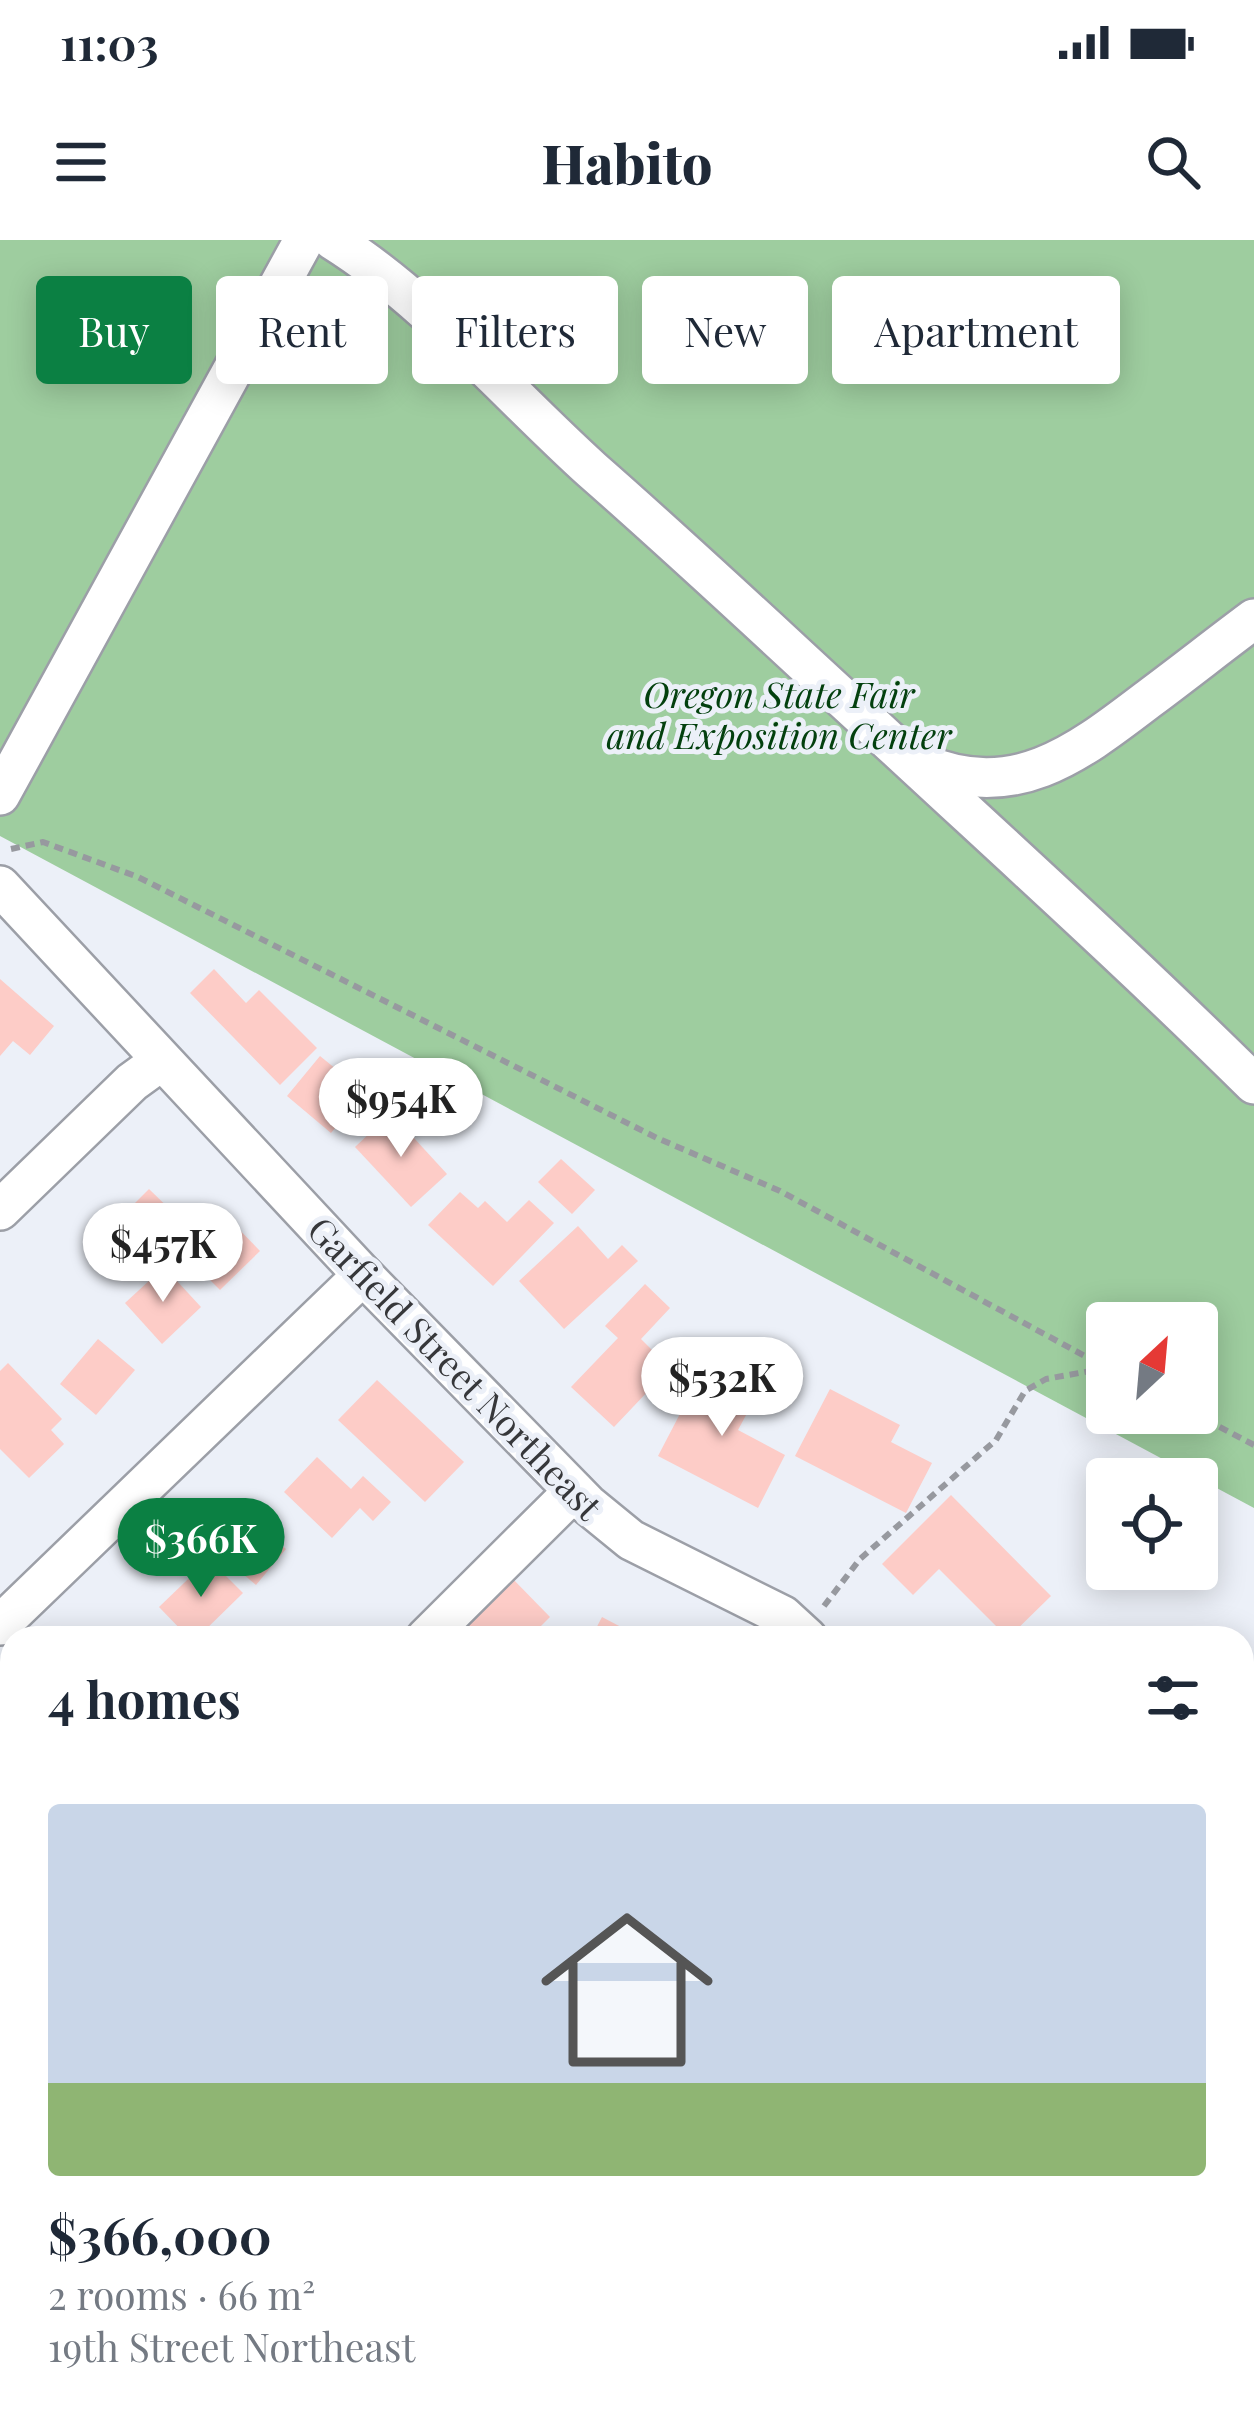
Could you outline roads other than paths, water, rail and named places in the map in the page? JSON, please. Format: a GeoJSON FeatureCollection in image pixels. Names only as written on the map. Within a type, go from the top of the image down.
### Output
{"type":"FeatureCollection","features":[{"type":"Feature","properties":{"kind":"street"},"geometry":{"type":"LineString","coordinates":[[0,795],[304,240]]}},
{"type":"Feature","properties":{"kind":"street"},"geometry":{"type":"LineString","coordinates":[[333,240],[425,314],[1042,880],[1254,1084]]}},
{"type":"Feature","properties":{"kind":"street"},"geometry":{"type":"LineString","coordinates":[[907,757],[940,771],[976,778],[1015,776],[1064,760],[1254,619]]}},
{"type":"Feature","properties":{"kind":"street","name":"Garfield Street Northeast"},"geometry":{"type":"LineString","coordinates":[[0,886],[363,1275],[574,1491],[631,1540],[794,1626]]}},
{"type":"Feature","properties":{"kind":"street"},"geometry":{"type":"LineString","coordinates":[[0,1210],[132,1082],[160,1061]]}},
{"type":"Feature","properties":{"kind":"street"},"geometry":{"type":"LineString","coordinates":[[0,1625],[363,1275]]}},
{"type":"Feature","properties":{"kind":"street"},"geometry":{"type":"LineString","coordinates":[[438,1626],[574,1491]]}},
{"type":"Feature","properties":{"kind":"park label","name":"Oregon State Fair and Exposition Center"},"geometry":{"type":"Point","coordinates":[779,714]}}]}
